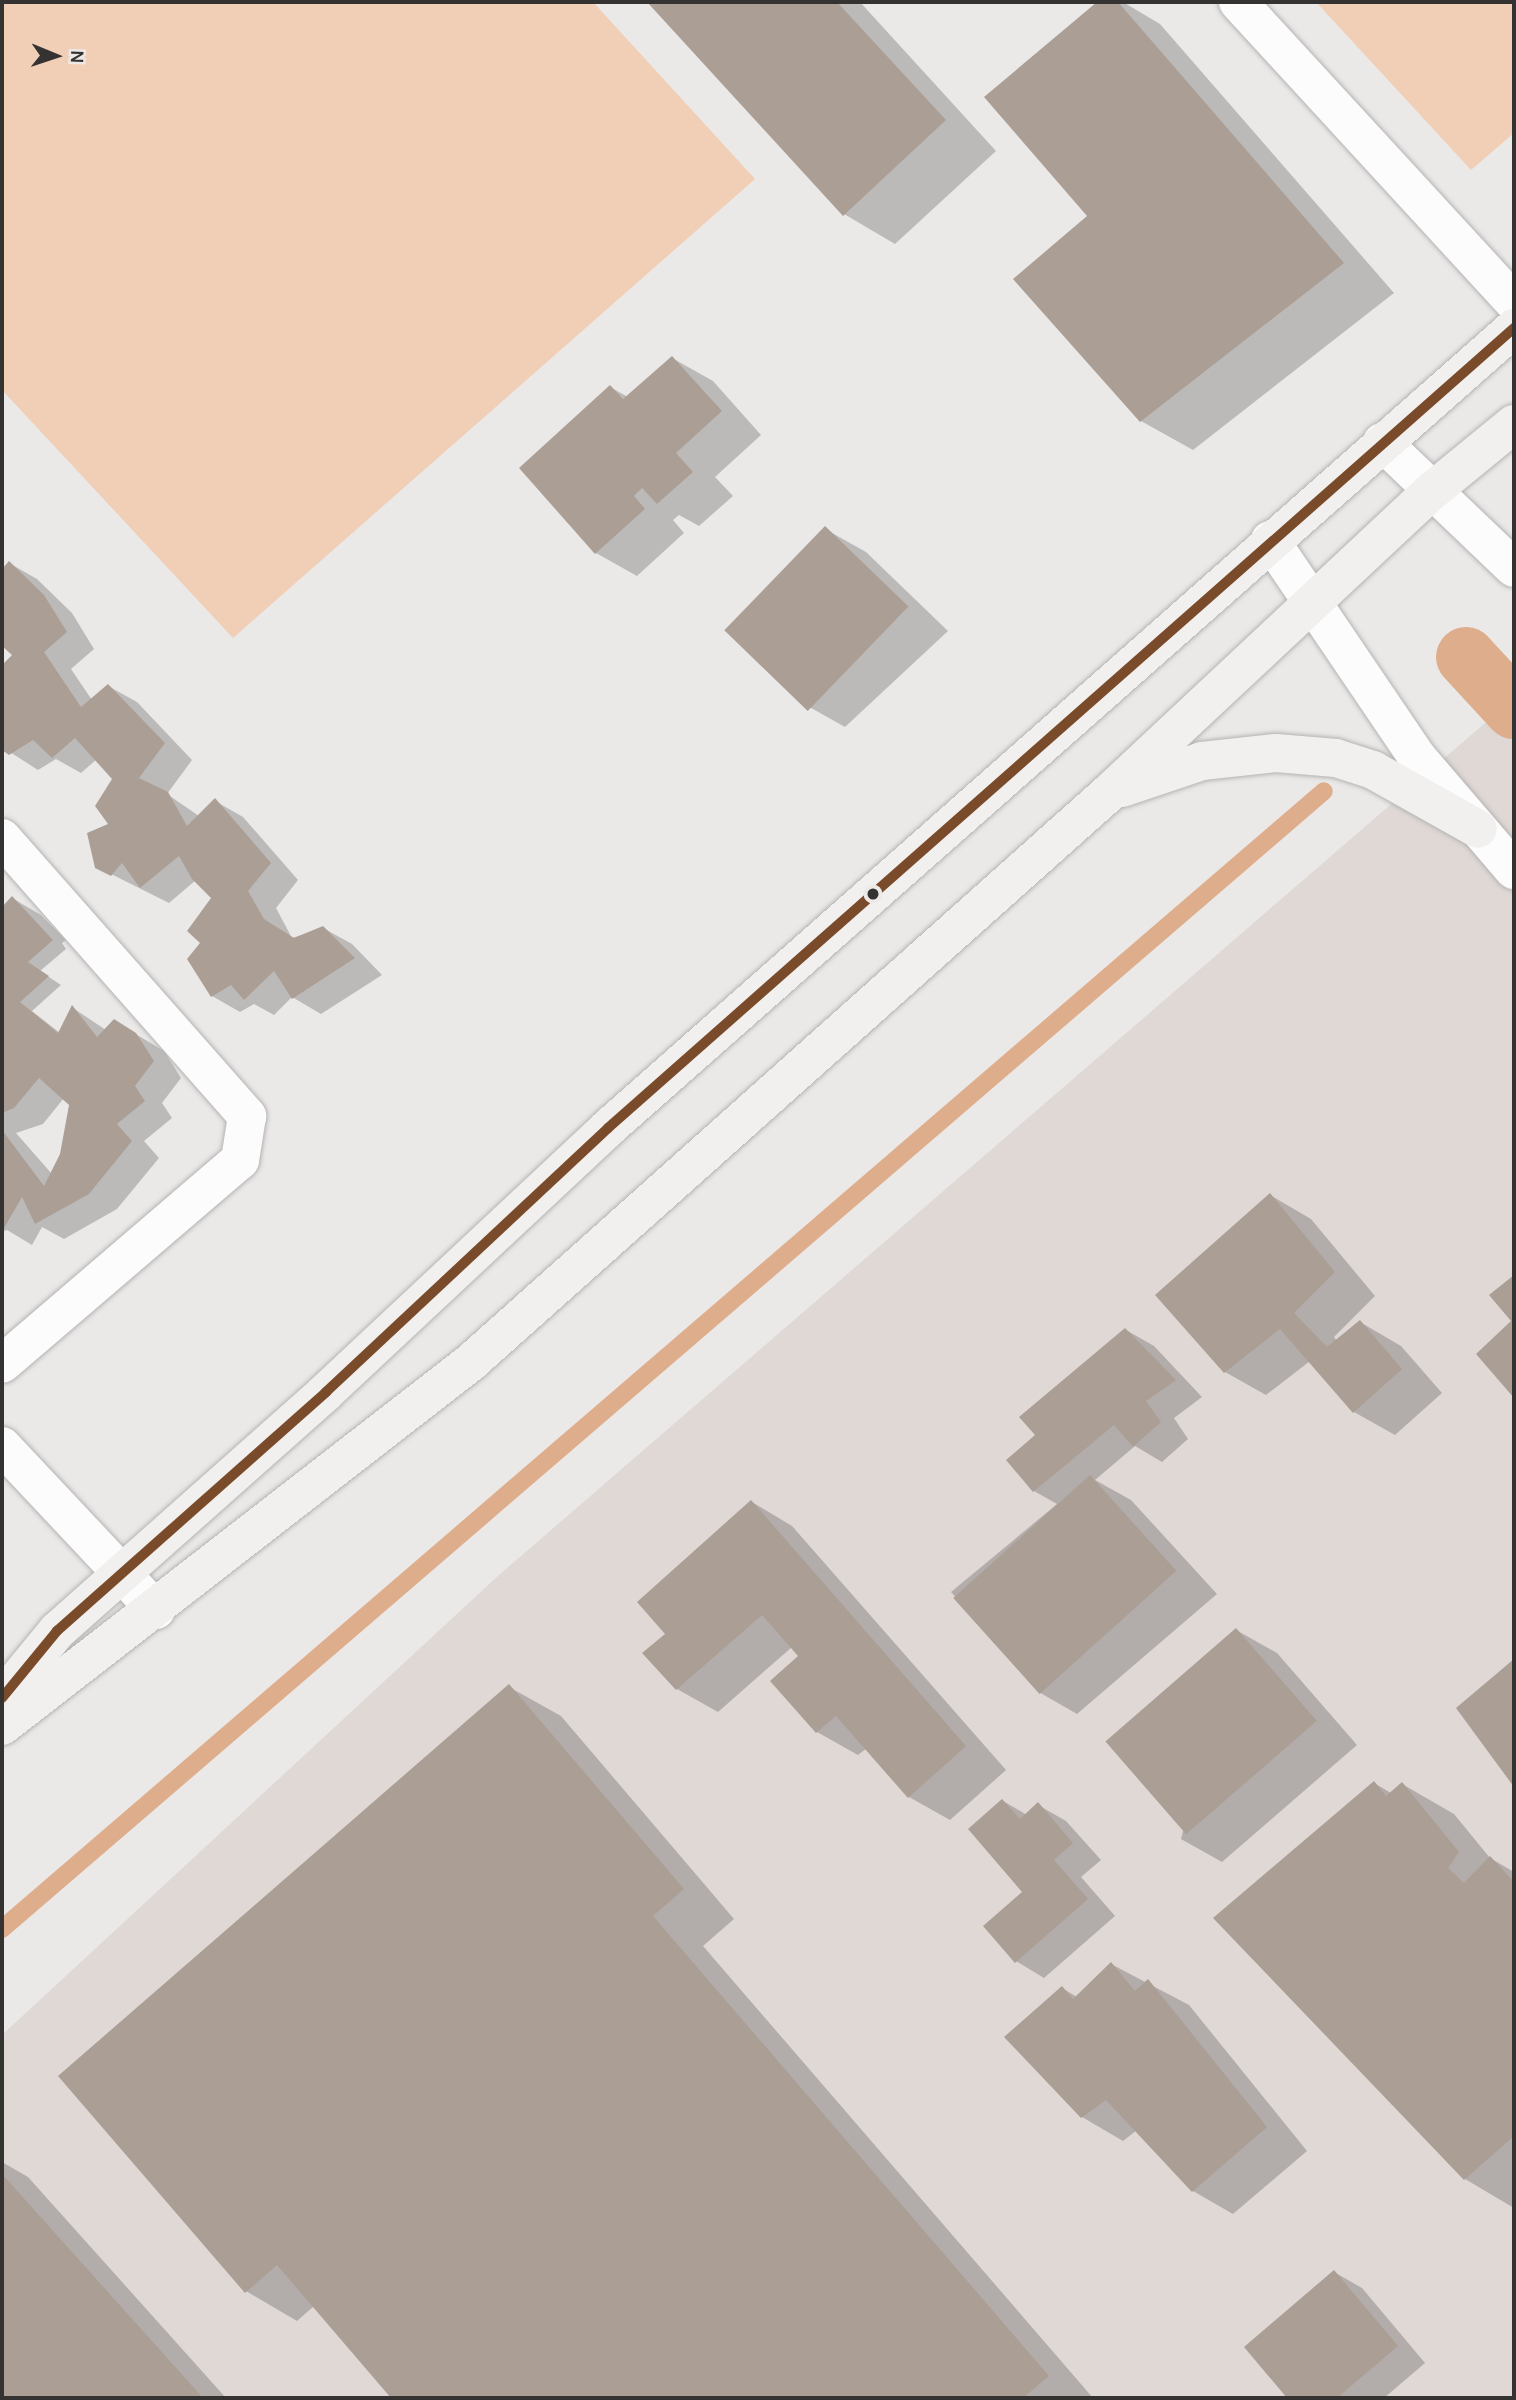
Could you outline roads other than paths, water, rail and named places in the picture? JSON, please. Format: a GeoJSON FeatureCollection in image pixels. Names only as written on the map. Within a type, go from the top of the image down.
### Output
{"type":"FeatureCollection","features":[{"type":"Feature","properties":{"kind":"street"},"geometry":{"type":"LineString","coordinates":[[1238,2],[1514,302]]}},
{"type":"Feature","properties":{"kind":"street"},"geometry":{"type":"LineString","coordinates":[[2,1698],[57,1632],[326,1392],[608,1128],[1270,540],[1514,328]]}},
{"type":"Feature","properties":{"kind":"street"},"geometry":{"type":"LineString","coordinates":[[2,1726],[156,1610],[260,1523],[470,1363],[1110,792],[1432,491],[1514,424]]}},
{"type":"Feature","properties":{"kind":"street"},"geometry":{"type":"LineString","coordinates":[[1382,442],[1514,568]]}},
{"type":"Feature","properties":{"kind":"street"},"geometry":{"type":"LineString","coordinates":[[1270,540],[1417,757],[1514,870]]}},
{"type":"Feature","properties":{"kind":"street"},"geometry":{"type":"LineString","coordinates":[[1110,792],[1202,761],[1276,753],[1336,758],[1373,771],[1478,829]]}},
{"type":"Feature","properties":{"kind":"street"},"geometry":{"type":"LineString","coordinates":[[2,838],[247,1116],[240,1160],[7,1349]]}},
{"type":"Feature","properties":{"kind":"street"},"geometry":{"type":"LineString","coordinates":[[2,1446],[156,1610]]}},
{"type":"Feature","properties":{"kind":"waterway"},"geometry":{"type":"LineString","coordinates":[[1466,657],[1514,709]]}},
{"type":"Feature","properties":{"kind":"waterway"},"geometry":{"type":"LineString","coordinates":[[2,1929],[1324,791]]}}]}
